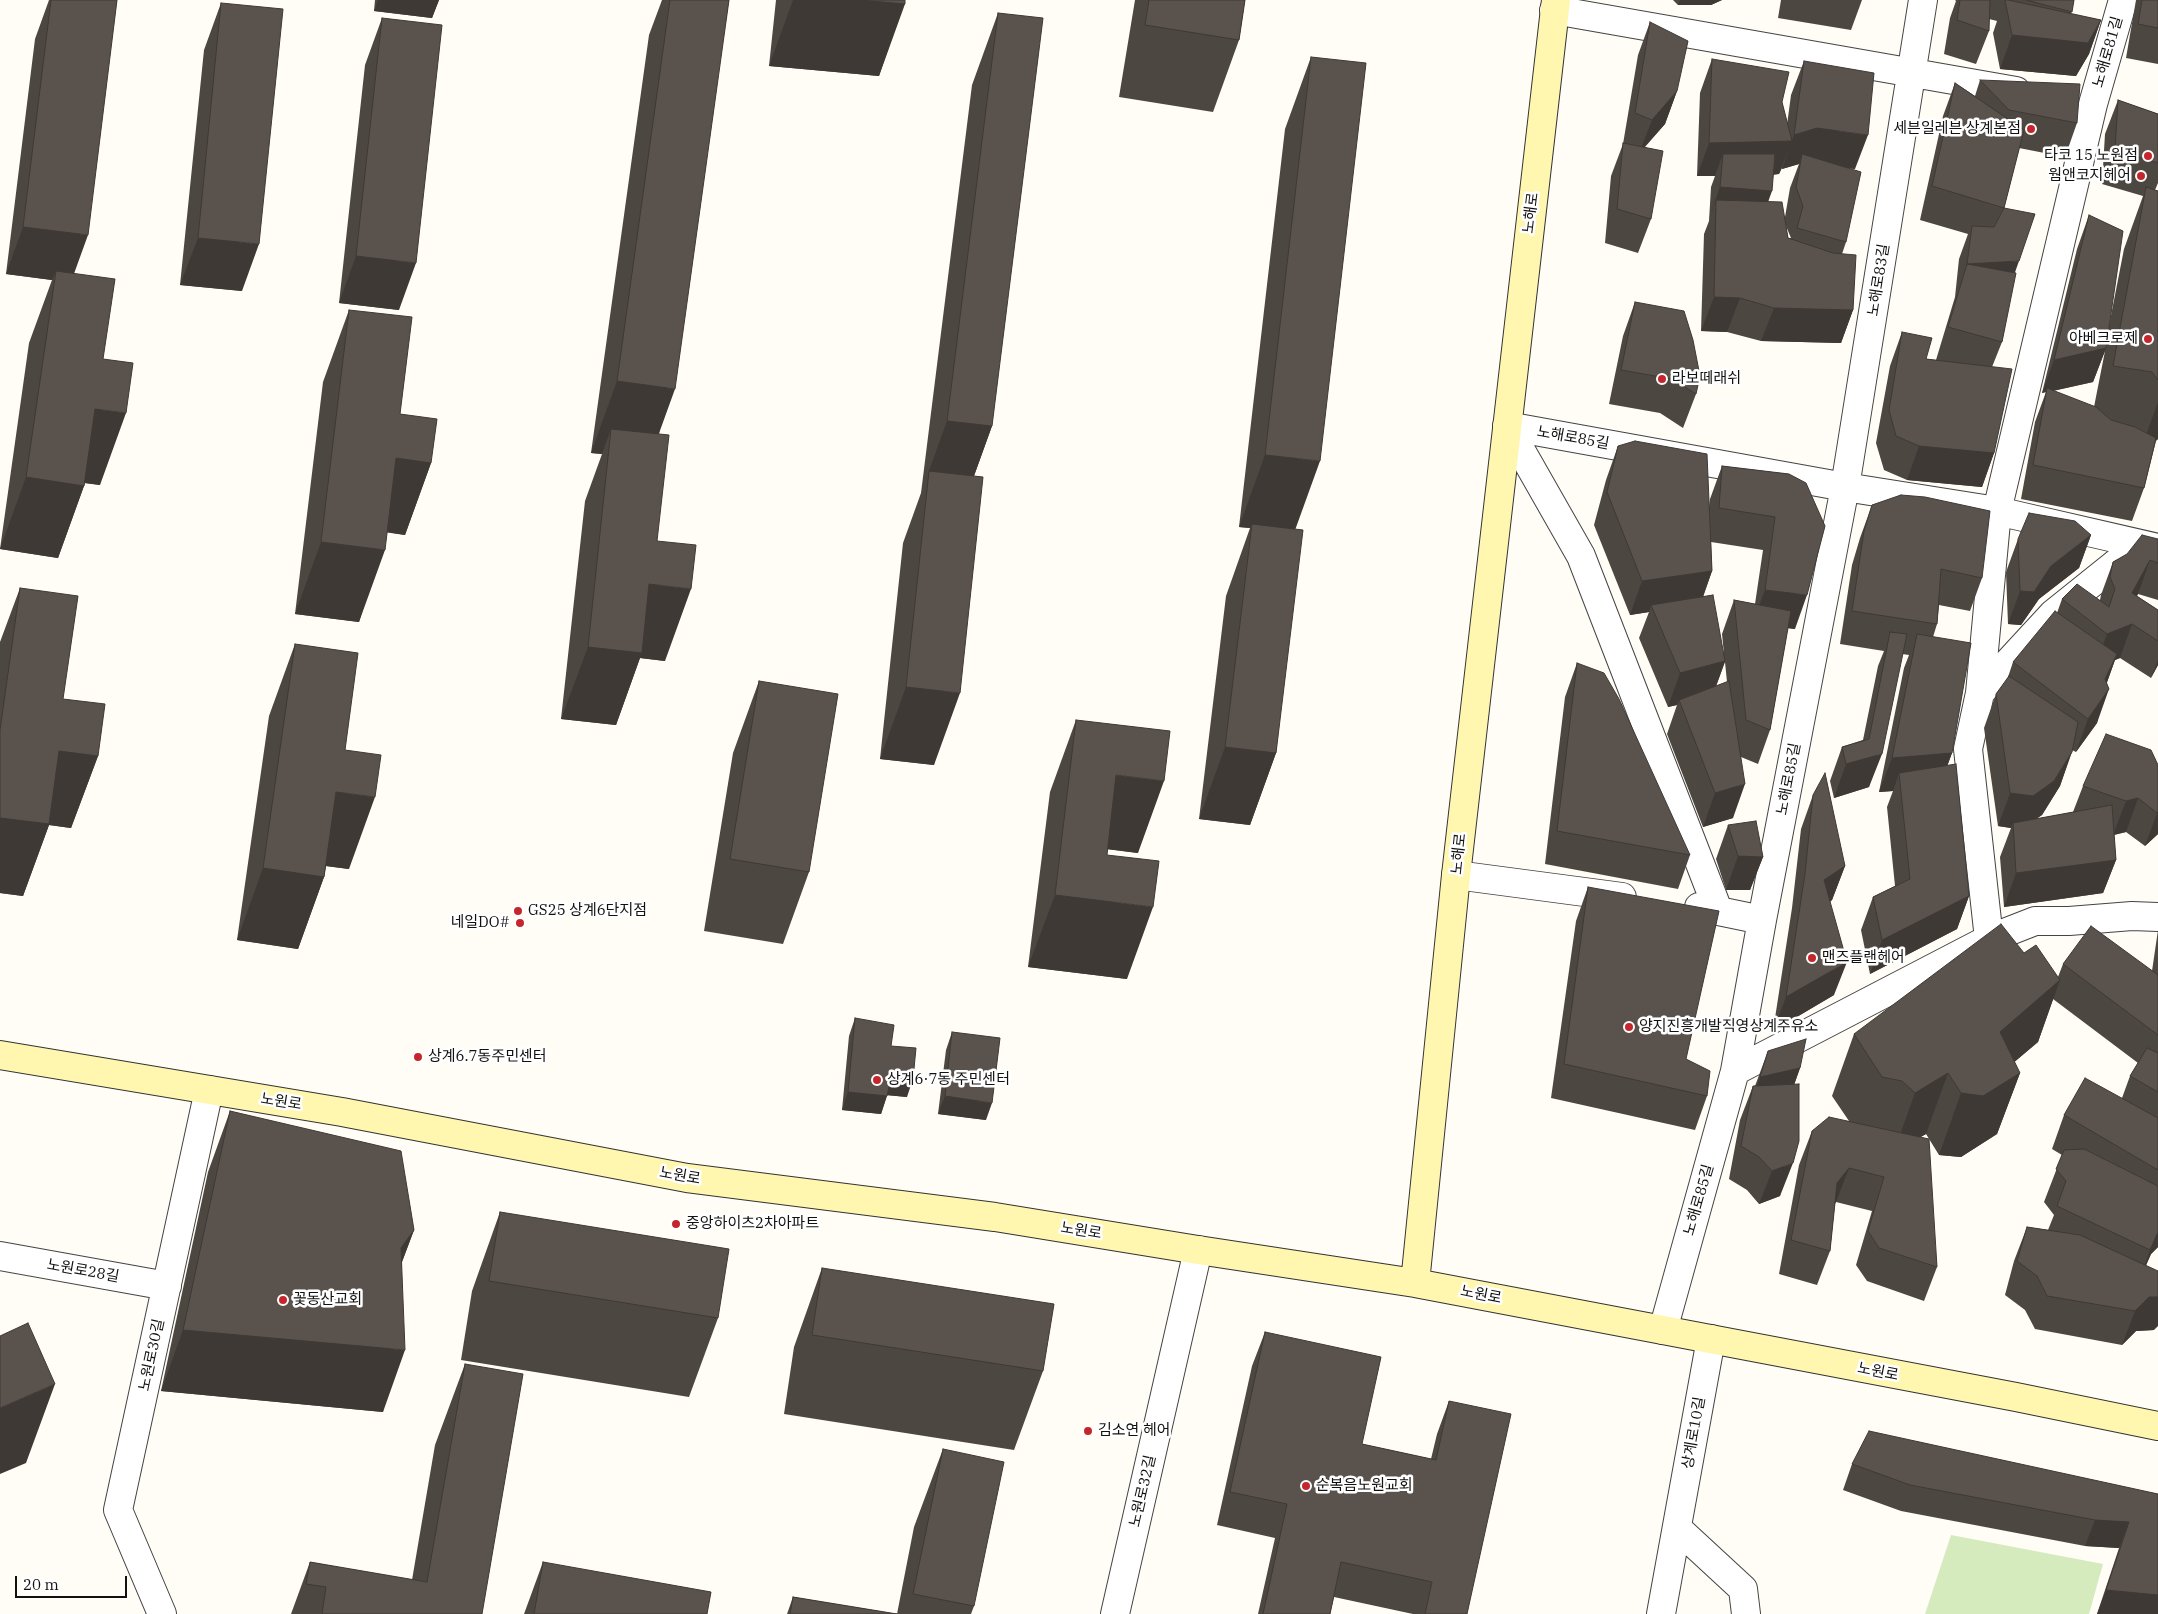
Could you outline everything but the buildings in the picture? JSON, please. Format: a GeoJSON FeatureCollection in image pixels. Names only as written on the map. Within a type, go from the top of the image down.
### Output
{"type":"FeatureCollection","features":[{"type":"Feature","properties":{"kind":"main road","name":"노해로"},"geometry":{"type":"LineString","coordinates":[[1415,1282],[1456,875],[1555,5]]}},
{"type":"Feature","properties":{"kind":"main road","name":"노원로"},"geometry":{"type":"LineString","coordinates":[[0,1055],[342,1112],[687,1178],[995,1217],[1198,1250],[1415,1282],[2158,1426]]}},
{"type":"Feature","properties":{"kind":"street"},"geometry":{"type":"LineString","coordinates":[[1912,74],[1923,0]]}},
{"type":"Feature","properties":{"kind":"street","name":"노해로81길"},"geometry":{"type":"LineString","coordinates":[[2093,104],[2123,0]]}},
{"type":"Feature","properties":{"kind":"street"},"geometry":{"type":"LineString","coordinates":[[1555,5],[1912,74],[2036,95]]}},
{"type":"Feature","properties":{"kind":"street","name":"노해로83길"},"geometry":{"type":"LineString","coordinates":[[1845,487],[1912,74]]}},
{"type":"Feature","properties":{"kind":"street"},"geometry":{"type":"LineString","coordinates":[[2064,99],[2121,111]]}},
{"type":"Feature","properties":{"kind":"street"},"geometry":{"type":"LineString","coordinates":[[1989,939],[1968,749],[1980,693],[1998,511],[2093,104]]}},
{"type":"Feature","properties":{"kind":"street"},"geometry":{"type":"LineString","coordinates":[[1507,426],[1581,556],[1718,910]]}},
{"type":"Feature","properties":{"kind":"street","name":"노해로85길"},"geometry":{"type":"LineString","coordinates":[[1507,426],[1845,487],[1998,511],[2148,547]]}},
{"type":"Feature","properties":{"kind":"street","name":"노해로85길"},"geometry":{"type":"LineString","coordinates":[[1663,1330],[1736,1071],[1762,920],[1845,487]]}},
{"type":"Feature","properties":{"kind":"street"},"geometry":{"type":"LineString","coordinates":[[1980,693],[2053,614],[2148,547]]}},
{"type":"Feature","properties":{"kind":"street"},"geometry":{"type":"LineString","coordinates":[[1456,875],[1650,901]]}},
{"type":"Feature","properties":{"kind":"street"},"geometry":{"type":"LineString","coordinates":[[1679,905],[1718,910],[1762,920]]}},
{"type":"Feature","properties":{"kind":"street"},"geometry":{"type":"LineString","coordinates":[[1736,1071],[1989,939],[2035,921],[2069,921],[2132,916],[2158,917]]}},
{"type":"Feature","properties":{"kind":"street","name":"노원로30길"},"geometry":{"type":"LineString","coordinates":[[162,1614],[118,1510],[209,1090]]}},
{"type":"Feature","properties":{"kind":"street","name":"노원로32길"},"geometry":{"type":"LineString","coordinates":[[1115,1614],[1198,1250]]}},
{"type":"Feature","properties":{"kind":"street","name":"노원로28길"},"geometry":{"type":"LineString","coordinates":[[0,1256],[167,1286]]}},
{"type":"Feature","properties":{"kind":"street","name":"상계로10길"},"geometry":{"type":"LineString","coordinates":[[1662,1614],[1711,1339]]}},
{"type":"Feature","properties":{"kind":"street"},"geometry":{"type":"LineString","coordinates":[[1677,1528],[1743,1589],[1746,1614]]}},
{"type":"Feature","properties":{"kind":"green space"},"geometry":{"type":"Polygon","coordinates":[[[1951,1535],[2103,1564],[2089,1614],[1925,1614],[1951,1535]]]}},
{"type":"Feature","properties":{"kind":"place","name":"세븐일레븐 상계본점"},"geometry":{"type":"Point","coordinates":[2031,129]}},
{"type":"Feature","properties":{"kind":"place","name":"타코 15 노원점"},"geometry":{"type":"Point","coordinates":[2148,156]}},
{"type":"Feature","properties":{"kind":"place","name":"웜앤코지헤어"},"geometry":{"type":"Point","coordinates":[2141,176]}},
{"type":"Feature","properties":{"kind":"place","name":"아베크로제"},"geometry":{"type":"Point","coordinates":[2148,339]}},
{"type":"Feature","properties":{"kind":"place","name":"라보떼래쉬"},"geometry":{"type":"Point","coordinates":[1662,379]}},
{"type":"Feature","properties":{"kind":"place","name":"GS25 상계6단지점"},"geometry":{"type":"Point","coordinates":[518,911]}},
{"type":"Feature","properties":{"kind":"place","name":"네일DO#"},"geometry":{"type":"Point","coordinates":[520,923]}},
{"type":"Feature","properties":{"kind":"place","name":"맨즈플랜헤어"},"geometry":{"type":"Point","coordinates":[1812,958]}},
{"type":"Feature","properties":{"kind":"place","name":"양지진흥개발직영상계주유소"},"geometry":{"type":"Point","coordinates":[1629,1027]}},
{"type":"Feature","properties":{"kind":"place","name":"상계6.7동주민센터"},"geometry":{"type":"Point","coordinates":[418,1057]}},
{"type":"Feature","properties":{"kind":"place","name":"상계6·7동 주민센터"},"geometry":{"type":"Point","coordinates":[877,1080]}},
{"type":"Feature","properties":{"kind":"place","name":"중앙하이츠2차아파트"},"geometry":{"type":"Point","coordinates":[676,1224]}},
{"type":"Feature","properties":{"kind":"place","name":"꽃동산교회"},"geometry":{"type":"Point","coordinates":[283,1300]}},
{"type":"Feature","properties":{"kind":"place","name":"김소연 헤어"},"geometry":{"type":"Point","coordinates":[1088,1431]}},
{"type":"Feature","properties":{"kind":"place","name":"순복음노원교회"},"geometry":{"type":"Point","coordinates":[1306,1486]}}]}
